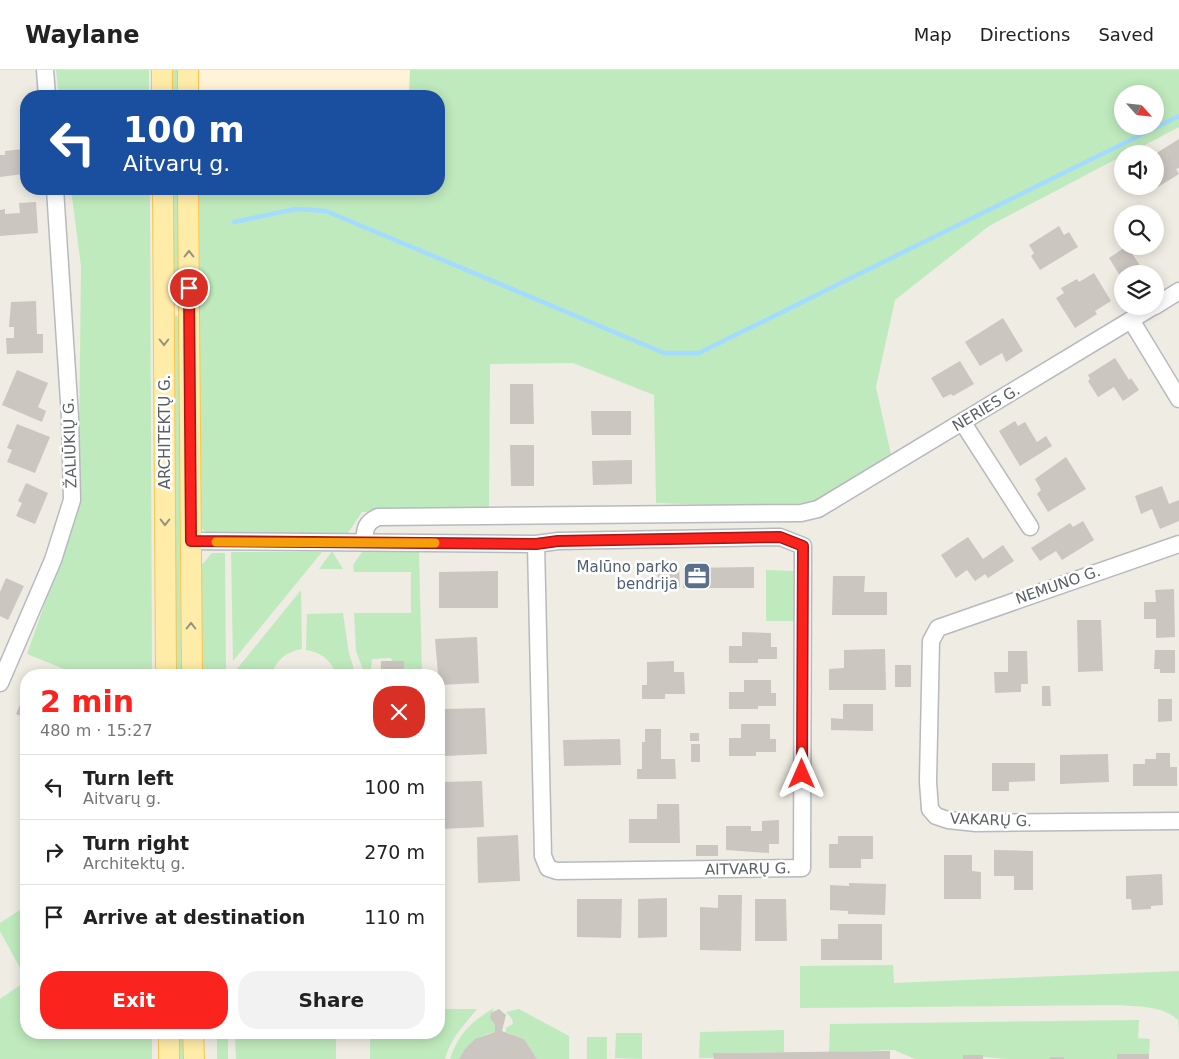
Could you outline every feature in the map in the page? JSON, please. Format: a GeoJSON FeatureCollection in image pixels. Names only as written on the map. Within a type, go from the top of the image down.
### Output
{"type":"FeatureCollection","features":[{"type":"Feature","properties":{"kind":"main road"},"geometry":{"type":"LineString","coordinates":[[162,70],[162,90]]}},
{"type":"Feature","properties":{"kind":"main road"},"geometry":{"type":"LineString","coordinates":[[188,70],[188,90]]}},
{"type":"Feature","properties":{"kind":"main road","name":"ARCHITEKTŲ G."},"geometry":{"type":"LineString","coordinates":[[163,195],[166,669]]}},
{"type":"Feature","properties":{"kind":"main road","name":"ARCHITEKTŲ G."},"geometry":{"type":"LineString","coordinates":[[188,195],[192,669]]}},
{"type":"Feature","properties":{"kind":"main road"},"geometry":{"type":"LineString","coordinates":[[164,309],[189,308]]}},
{"type":"Feature","properties":{"kind":"main road"},"geometry":{"type":"LineString","coordinates":[[168,1039],[169,1059]]}},
{"type":"Feature","properties":{"kind":"main road"},"geometry":{"type":"LineString","coordinates":[[193,1039],[194,1059]]}},
{"type":"Feature","properties":{"kind":"street"},"geometry":{"type":"LineString","coordinates":[[45,70],[47,90]]}},
{"type":"Feature","properties":{"kind":"street","name":"ŽALIŪKIŲ G."},"geometry":{"type":"LineString","coordinates":[[0,683],[6,650],[53,560],[72,500],[61,261],[56,195]]}},
{"type":"Feature","properties":{"kind":"street","name":"NERIES G."},"geometry":{"type":"LineString","coordinates":[[1164,300],[1179,291]]}},
{"type":"Feature","properties":{"kind":"street","name":"NERIES G."},"geometry":{"type":"LineString","coordinates":[[364,542],[365,527],[369,522],[378,517],[801,513],[818,509],[1140,315]]}},
{"type":"Feature","properties":{"kind":"street"},"geometry":{"type":"LineString","coordinates":[[1131,320],[1179,399]]}},
{"type":"Feature","properties":{"kind":"street"},"geometry":{"type":"LineString","coordinates":[[963,423],[1030,527]]}},
{"type":"Feature","properties":{"kind":"street","name":"AITVARŲ G."},"geometry":{"type":"LineString","coordinates":[[191,541],[536,544],[558,541],[780,537],[803,546],[802,868],[557,871],[548,868],[544,856],[536,544]]}},
{"type":"Feature","properties":{"kind":"street","name":"NEMUNO G."},"geometry":{"type":"LineString","coordinates":[[938,628],[1179,544]]}},
{"type":"Feature","properties":{"kind":"street","name":"VAKARŲ G."},"geometry":{"type":"LineString","coordinates":[[938,628],[931,641],[928,782],[930,809],[936,816],[948,820],[976,823],[1179,821]]}},
{"type":"Feature","properties":{"kind":"shaded area"},"geometry":{"type":"Polygon","coordinates":[[[200,70],[410,70],[409,90],[199,90],[200,70]]]}},
{"type":"Feature","properties":{"kind":"green space"},"geometry":{"type":"Polygon","coordinates":[[[56,70],[149,70],[149,90],[58,90],[56,70]]]}},
{"type":"Feature","properties":{"kind":"green space"},"geometry":{"type":"Polygon","coordinates":[[[171,70],[178,70],[178,90],[171,90],[171,70]]]}},
{"type":"Feature","properties":{"kind":"green space"},"geometry":{"type":"Polygon","coordinates":[[[410,70],[1179,70],[1179,127],[1164,135],[1164,85],[1114,85],[1114,135],[1164,135],[1145,145],[1114,145],[1114,160],[989,226],[895,300],[876,387],[892,459],[812,502],[772,507],[656,503],[654,395],[573,363],[490,364],[489,507],[362,512],[346,536],[211,536],[200,527],[199,195],[445,195],[445,90],[409,90],[410,70]]]}},
{"type":"Feature","properties":{"kind":"green space"},"geometry":{"type":"Polygon","coordinates":[[[72,195],[150,195],[152,669],[64,669],[27,654],[80,503],[81,266],[72,195]]]}},
{"type":"Feature","properties":{"kind":"green space"},"geometry":{"type":"Polygon","coordinates":[[[171,195],[178,195],[178,295],[174,298],[172,296],[171,195]]]}},
{"type":"Feature","properties":{"kind":"green space"},"geometry":{"type":"Polygon","coordinates":[[[176,315],[179,318],[181,669],[175,669],[172,319],[176,315]]]}},
{"type":"Feature","properties":{"kind":"green space"},"geometry":{"type":"Polygon","coordinates":[[[332,551],[343,569],[319,569],[332,551]]]}},
{"type":"Feature","properties":{"kind":"green space"},"geometry":{"type":"Polygon","coordinates":[[[231,552],[322,552],[233,661],[231,552]]]}},
{"type":"Feature","properties":{"kind":"green space"},"geometry":{"type":"Polygon","coordinates":[[[362,552],[419,552],[422,669],[404,669],[404,661],[392,661],[391,658],[372,659],[371,669],[363,669],[356,651],[354,613],[411,613],[411,572],[354,572],[353,565],[362,552]]]}},
{"type":"Feature","properties":{"kind":"green space"},"geometry":{"type":"Polygon","coordinates":[[[212,553],[225,553],[226,669],[202,669],[201,566],[212,553]]]}},
{"type":"Feature","properties":{"kind":"green space"},"geometry":{"type":"Polygon","coordinates":[[[766,570],[794,571],[794,621],[766,621],[766,570]]]}},
{"type":"Feature","properties":{"kind":"green space"},"geometry":{"type":"Polygon","coordinates":[[[301,590],[302,649],[286,655],[274,669],[237,669],[301,590]]]}},
{"type":"Feature","properties":{"kind":"green space"},"geometry":{"type":"Polygon","coordinates":[[[343,613],[349,654],[354,669],[334,669],[325,658],[317,653],[306,650],[307,614],[343,613]]]}},
{"type":"Feature","properties":{"kind":"green space"},"geometry":{"type":"Polygon","coordinates":[[[20,910],[20,968],[0,931],[0,923],[20,910]]]}},
{"type":"Feature","properties":{"kind":"green space"},"geometry":{"type":"Polygon","coordinates":[[[893,965],[894,983],[1179,971],[1179,1030],[1178,1020],[1165,1012],[1157,1009],[1117,1005],[800,1008],[800,966],[893,965]]]}},
{"type":"Feature","properties":{"kind":"green space"},"geometry":{"type":"Polygon","coordinates":[[[20,985],[20,1039],[152,1039],[152,1059],[0,1059],[0,999],[20,985]]]}},
{"type":"Feature","properties":{"kind":"green space"},"geometry":{"type":"Polygon","coordinates":[[[494,1008],[490,1018],[495,1025],[495,1032],[483,1035],[474,1041],[459,1059],[450,1059],[457,1042],[467,1029],[494,1008]]]}},
{"type":"Feature","properties":{"kind":"green space"},"geometry":{"type":"Polygon","coordinates":[[[445,1009],[477,1009],[454,1039],[445,1059],[370,1059],[370,1039],[445,1039],[445,1009]]]}},
{"type":"Feature","properties":{"kind":"green space"},"geometry":{"type":"Polygon","coordinates":[[[519,1009],[569,1036],[569,1059],[537,1059],[524,1039],[506,1032],[506,1028],[513,1024],[512,1019],[506,1012],[519,1009]]]}},
{"type":"Feature","properties":{"kind":"green space"},"geometry":{"type":"Polygon","coordinates":[[[1139,1020],[1138,1038],[1150,1039],[1149,1054],[1117,1054],[1117,1059],[1006,1059],[963,1055],[963,1059],[915,1059],[894,1050],[829,1052],[830,1024],[1139,1020]]]}},
{"type":"Feature","properties":{"kind":"green space"},"geometry":{"type":"Polygon","coordinates":[[[784,1030],[784,1052],[714,1053],[714,1058],[699,1058],[700,1032],[784,1030]]]}},
{"type":"Feature","properties":{"kind":"green space"},"geometry":{"type":"Polygon","coordinates":[[[616,1033],[642,1033],[642,1059],[615,1058],[616,1033]]]}},
{"type":"Feature","properties":{"kind":"green space"},"geometry":{"type":"Polygon","coordinates":[[[587,1037],[607,1037],[607,1059],[587,1059],[587,1037]]]}},
{"type":"Feature","properties":{"kind":"green space"},"geometry":{"type":"Polygon","coordinates":[[[177,1039],[184,1039],[184,1059],[177,1059],[177,1039]]]}},
{"type":"Feature","properties":{"kind":"green space"},"geometry":{"type":"Polygon","coordinates":[[[217,1039],[228,1039],[228,1059],[217,1059],[217,1039]]]}},
{"type":"Feature","properties":{"kind":"green space"},"geometry":{"type":"Polygon","coordinates":[[[235,1039],[336,1039],[336,1059],[236,1059],[235,1039]]]}},
{"type":"Feature","properties":{"kind":"building"},"geometry":{"type":"Polygon","coordinates":[[[1179,139],[1179,168],[1176,169],[1179,174],[1164,183],[1164,148],[1179,139]]]}},
{"type":"Feature","properties":{"kind":"building"},"geometry":{"type":"Polygon","coordinates":[[[20,149],[20,174],[0,177],[0,155],[5,155],[5,151],[20,149]]]}},
{"type":"Feature","properties":{"kind":"building"},"geometry":{"type":"Polygon","coordinates":[[[36,202],[38,233],[0,236],[0,210],[5,209],[5,214],[20,213],[19,203],[36,202]]]}},
{"type":"Feature","properties":{"kind":"building"},"geometry":{"type":"Polygon","coordinates":[[[1059,226],[1064,235],[1069,232],[1078,247],[1040,270],[1031,256],[1034,253],[1029,245],[1059,226]]]}},
{"type":"Feature","properties":{"kind":"building"},"geometry":{"type":"Polygon","coordinates":[[[1114,255],[1133,255],[1140,265],[1114,266],[1109,258],[1114,255]]]}},
{"type":"Feature","properties":{"kind":"building"},"geometry":{"type":"Polygon","coordinates":[[[1094,273],[1111,301],[1095,311],[1097,314],[1075,328],[1056,298],[1064,293],[1061,288],[1077,279],[1079,282],[1094,273]]]}},
{"type":"Feature","properties":{"kind":"building"},"geometry":{"type":"Polygon","coordinates":[[[36,301],[37,334],[43,334],[43,353],[7,354],[6,338],[14,338],[14,327],[9,327],[11,302],[36,301]]]}},
{"type":"Feature","properties":{"kind":"building"},"geometry":{"type":"Polygon","coordinates":[[[1003,318],[1023,351],[1006,362],[1002,353],[980,366],[965,342],[1003,318]]]}},
{"type":"Feature","properties":{"kind":"building"},"geometry":{"type":"Polygon","coordinates":[[[1115,358],[1129,380],[1131,378],[1139,390],[1123,401],[1114,387],[1098,397],[1088,381],[1090,379],[1088,375],[1115,358]]]}},
{"type":"Feature","properties":{"kind":"building"},"geometry":{"type":"Polygon","coordinates":[[[960,361],[974,384],[953,396],[951,394],[943,398],[931,378],[960,361]]]}},
{"type":"Feature","properties":{"kind":"building"},"geometry":{"type":"Polygon","coordinates":[[[17,370],[48,383],[38,407],[46,411],[42,422],[2,405],[17,370]]]}},
{"type":"Feature","properties":{"kind":"building"},"geometry":{"type":"Polygon","coordinates":[[[510,384],[533,384],[534,424],[510,424],[510,384]]]}},
{"type":"Feature","properties":{"kind":"building"},"geometry":{"type":"Polygon","coordinates":[[[591,411],[631,411],[631,435],[592,435],[591,411]]]}},
{"type":"Feature","properties":{"kind":"building"},"geometry":{"type":"Polygon","coordinates":[[[1015,421],[1018,426],[1025,422],[1037,442],[1046,436],[1052,446],[1020,466],[999,431],[1015,421]]]}},
{"type":"Feature","properties":{"kind":"building"},"geometry":{"type":"Polygon","coordinates":[[[17,424],[50,437],[35,473],[7,462],[12,450],[7,448],[17,424]]]}},
{"type":"Feature","properties":{"kind":"building"},"geometry":{"type":"Polygon","coordinates":[[[510,445],[534,445],[534,486],[511,486],[510,445]]]}},
{"type":"Feature","properties":{"kind":"building"},"geometry":{"type":"Polygon","coordinates":[[[1066,457],[1086,489],[1048,512],[1037,494],[1041,490],[1035,479],[1066,457]]]}},
{"type":"Feature","properties":{"kind":"building"},"geometry":{"type":"Polygon","coordinates":[[[632,460],[632,484],[593,485],[592,461],[632,460]]]}},
{"type":"Feature","properties":{"kind":"building"},"geometry":{"type":"Polygon","coordinates":[[[26,483],[48,493],[35,524],[16,516],[22,503],[18,501],[26,483]]]}},
{"type":"Feature","properties":{"kind":"building"},"geometry":{"type":"Polygon","coordinates":[[[1162,486],[1169,504],[1179,500],[1179,521],[1160,529],[1152,509],[1141,514],[1135,496],[1162,486]]]}},
{"type":"Feature","properties":{"kind":"building"},"geometry":{"type":"Polygon","coordinates":[[[1083,521],[1094,540],[1062,560],[1056,551],[1040,561],[1031,548],[1070,523],[1073,527],[1083,521]]]}},
{"type":"Feature","properties":{"kind":"building"},"geometry":{"type":"Polygon","coordinates":[[[968,537],[983,559],[1003,545],[1014,561],[988,578],[985,574],[975,581],[967,570],[956,578],[941,555],[968,537]]]}},
{"type":"Feature","properties":{"kind":"building"},"geometry":{"type":"Polygon","coordinates":[[[679,567],[680,587],[658,587],[657,568],[679,567]]]}},
{"type":"Feature","properties":{"kind":"building"},"geometry":{"type":"Polygon","coordinates":[[[754,567],[754,588],[683,588],[683,568],[754,567]]]}},
{"type":"Feature","properties":{"kind":"building"},"geometry":{"type":"Polygon","coordinates":[[[498,571],[498,608],[439,608],[439,572],[498,571]]]}},
{"type":"Feature","properties":{"kind":"building"},"geometry":{"type":"Polygon","coordinates":[[[833,576],[865,576],[864,592],[887,592],[887,615],[832,615],[833,576]]]}},
{"type":"Feature","properties":{"kind":"building"},"geometry":{"type":"Polygon","coordinates":[[[6,578],[24,586],[8,620],[0,616],[0,592],[6,578]]]}},
{"type":"Feature","properties":{"kind":"building"},"geometry":{"type":"Polygon","coordinates":[[[1174,589],[1175,637],[1156,638],[1156,619],[1144,619],[1144,602],[1156,602],[1155,590],[1174,589]]]}},
{"type":"Feature","properties":{"kind":"building"},"geometry":{"type":"Polygon","coordinates":[[[1077,620],[1101,620],[1103,671],[1078,672],[1077,620]]]}},
{"type":"Feature","properties":{"kind":"building"},"geometry":{"type":"Polygon","coordinates":[[[742,632],[771,633],[771,647],[777,647],[777,659],[758,659],[758,663],[729,663],[729,646],[742,646],[742,632]]]}},
{"type":"Feature","properties":{"kind":"building"},"geometry":{"type":"Polygon","coordinates":[[[477,637],[479,683],[445,685],[445,669],[438,669],[435,639],[477,637]]]}},
{"type":"Feature","properties":{"kind":"building"},"geometry":{"type":"Polygon","coordinates":[[[885,649],[886,690],[829,690],[829,669],[844,668],[844,650],[885,649]]]}},
{"type":"Feature","properties":{"kind":"building"},"geometry":{"type":"Polygon","coordinates":[[[1155,650],[1175,650],[1175,673],[1160,673],[1160,669],[1154,669],[1155,650]]]}},
{"type":"Feature","properties":{"kind":"building"},"geometry":{"type":"Polygon","coordinates":[[[1008,651],[1027,651],[1028,684],[1021,684],[1021,692],[995,693],[994,672],[1008,672],[1008,651]]]}},
{"type":"Feature","properties":{"kind":"building"},"geometry":{"type":"Polygon","coordinates":[[[381,661],[404,661],[404,669],[381,669],[381,661]]]}},
{"type":"Feature","properties":{"kind":"building"},"geometry":{"type":"Polygon","coordinates":[[[674,661],[674,672],[684,672],[685,694],[665,694],[665,699],[642,699],[642,685],[647,685],[647,662],[674,661]]]}},
{"type":"Feature","properties":{"kind":"building"},"geometry":{"type":"Polygon","coordinates":[[[895,665],[911,665],[911,687],[895,687],[895,665]]]}},
{"type":"Feature","properties":{"kind":"building"},"geometry":{"type":"Polygon","coordinates":[[[744,680],[771,680],[771,693],[776,693],[776,706],[758,706],[758,709],[729,709],[729,692],[744,692],[744,680]]]}},
{"type":"Feature","properties":{"kind":"building"},"geometry":{"type":"Polygon","coordinates":[[[1042,686],[1050,686],[1051,706],[1042,706],[1042,686]]]}},
{"type":"Feature","properties":{"kind":"building"},"geometry":{"type":"Polygon","coordinates":[[[1158,699],[1172,699],[1172,721],[1158,722],[1158,699]]]}},
{"type":"Feature","properties":{"kind":"building"},"geometry":{"type":"Polygon","coordinates":[[[20,704],[20,716],[16,714],[20,704]]]}},
{"type":"Feature","properties":{"kind":"building"},"geometry":{"type":"Polygon","coordinates":[[[843,704],[873,704],[873,731],[831,730],[831,718],[843,719],[843,704]]]}},
{"type":"Feature","properties":{"kind":"building"},"geometry":{"type":"Polygon","coordinates":[[[485,708],[487,754],[445,756],[445,709],[485,708]]]}},
{"type":"Feature","properties":{"kind":"building"},"geometry":{"type":"Polygon","coordinates":[[[741,724],[770,724],[770,739],[776,739],[776,752],[756,752],[756,756],[729,756],[729,738],[741,738],[741,724]]]}},
{"type":"Feature","properties":{"kind":"building"},"geometry":{"type":"Polygon","coordinates":[[[645,729],[661,729],[661,759],[675,759],[676,779],[637,779],[637,769],[642,769],[642,742],[645,742],[645,729]]]}},
{"type":"Feature","properties":{"kind":"building"},"geometry":{"type":"Polygon","coordinates":[[[690,733],[699,733],[699,741],[690,741],[690,733]]]}},
{"type":"Feature","properties":{"kind":"building"},"geometry":{"type":"Polygon","coordinates":[[[620,739],[621,765],[564,766],[563,740],[620,739]]]}},
{"type":"Feature","properties":{"kind":"building"},"geometry":{"type":"Polygon","coordinates":[[[691,744],[700,744],[700,762],[691,762],[691,744]]]}},
{"type":"Feature","properties":{"kind":"building"},"geometry":{"type":"Polygon","coordinates":[[[1156,753],[1170,753],[1170,767],[1177,767],[1177,786],[1133,786],[1133,764],[1145,764],[1145,759],[1156,759],[1156,753]]]}},
{"type":"Feature","properties":{"kind":"building"},"geometry":{"type":"Polygon","coordinates":[[[1108,754],[1109,782],[1060,784],[1060,755],[1108,754]]]}},
{"type":"Feature","properties":{"kind":"building"},"geometry":{"type":"Polygon","coordinates":[[[992,763],[1035,763],[1035,781],[1009,782],[1009,791],[992,791],[992,763]]]}},
{"type":"Feature","properties":{"kind":"building"},"geometry":{"type":"Polygon","coordinates":[[[482,781],[484,827],[445,829],[445,782],[482,781]]]}},
{"type":"Feature","properties":{"kind":"building"},"geometry":{"type":"Polygon","coordinates":[[[657,804],[679,804],[680,843],[629,843],[629,819],[657,819],[657,804]]]}},
{"type":"Feature","properties":{"kind":"building"},"geometry":{"type":"Polygon","coordinates":[[[779,820],[779,844],[769,844],[769,853],[726,850],[726,826],[751,826],[751,831],[762,831],[762,821],[779,820]]]}},
{"type":"Feature","properties":{"kind":"building"},"geometry":{"type":"Polygon","coordinates":[[[518,835],[520,881],[478,883],[477,837],[518,835]]]}},
{"type":"Feature","properties":{"kind":"building"},"geometry":{"type":"Polygon","coordinates":[[[838,836],[873,836],[873,859],[861,859],[861,868],[829,868],[829,844],[838,844],[838,836]]]}},
{"type":"Feature","properties":{"kind":"building"},"geometry":{"type":"Polygon","coordinates":[[[696,845],[718,845],[718,856],[696,856],[696,845]]]}},
{"type":"Feature","properties":{"kind":"building"},"geometry":{"type":"Polygon","coordinates":[[[994,850],[1033,851],[1033,890],[1014,890],[1014,876],[994,876],[994,850]]]}},
{"type":"Feature","properties":{"kind":"building"},"geometry":{"type":"Polygon","coordinates":[[[944,855],[972,855],[972,871],[981,872],[981,899],[944,899],[944,855]]]}},
{"type":"Feature","properties":{"kind":"building"},"geometry":{"type":"Polygon","coordinates":[[[1162,874],[1163,905],[1151,906],[1151,909],[1132,910],[1131,899],[1126,899],[1126,876],[1162,874]]]}},
{"type":"Feature","properties":{"kind":"building"},"geometry":{"type":"Polygon","coordinates":[[[849,883],[886,884],[885,915],[848,914],[848,911],[830,910],[830,885],[849,886],[849,883]]]}},
{"type":"Feature","properties":{"kind":"building"},"geometry":{"type":"Polygon","coordinates":[[[718,895],[742,895],[741,951],[700,950],[700,907],[718,908],[718,895]]]}},
{"type":"Feature","properties":{"kind":"building"},"geometry":{"type":"Polygon","coordinates":[[[667,898],[667,937],[638,938],[638,899],[667,898]]]}},
{"type":"Feature","properties":{"kind":"building"},"geometry":{"type":"Polygon","coordinates":[[[577,899],[622,899],[621,938],[577,937],[577,899]]]}},
{"type":"Feature","properties":{"kind":"building"},"geometry":{"type":"Polygon","coordinates":[[[755,899],[786,899],[787,941],[755,941],[755,899]]]}},
{"type":"Feature","properties":{"kind":"building"},"geometry":{"type":"Polygon","coordinates":[[[838,924],[882,924],[882,960],[821,960],[821,939],[838,939],[838,924]]]}},
{"type":"Feature","properties":{"kind":"building"},"geometry":{"type":"Polygon","coordinates":[[[499,1009],[506,1015],[502,1031],[524,1039],[537,1059],[459,1059],[465,1049],[475,1039],[495,1032],[495,1025],[490,1018],[491,1013],[499,1009]]]}},
{"type":"Feature","properties":{"kind":"building"},"geometry":{"type":"Polygon","coordinates":[[[890,1051],[890,1059],[714,1059],[713,1053],[890,1051]]]}},
{"type":"Feature","properties":{"kind":"building"},"geometry":{"type":"Polygon","coordinates":[[[1117,1054],[1149,1054],[1149,1059],[1117,1059],[1117,1054]]]}},
{"type":"Feature","properties":{"kind":"building"},"geometry":{"type":"Polygon","coordinates":[[[963,1055],[983,1055],[983,1059],[963,1059],[963,1055]]]}},
{"type":"Feature","properties":{"kind":"building"},"geometry":{"type":"Polygon","coordinates":[[[1050,1057],[1064,1057],[1064,1059],[1050,1059],[1050,1057]]]}},
{"type":"Feature","properties":{"kind":"waterway"},"geometry":{"type":"LineString","coordinates":[[234,222],[296,209],[326,211],[664,353],[699,353],[1179,116]]}},
{"type":"Feature","properties":{"kind":"slow traffic"},"geometry":{"type":"LineString","coordinates":[[216,542],[435,543]]}},
{"type":"Feature","properties":{"kind":"place","name":"Malūno parko bendrija"},"geometry":{"type":"Point","coordinates":[697,576]}},
{"type":"Feature","properties":{"kind":"route"},"geometry":{"type":"LineString","coordinates":[[189,288],[191,541],[536,544],[558,541],[780,537],[803,546],[802,774]]}}]}
